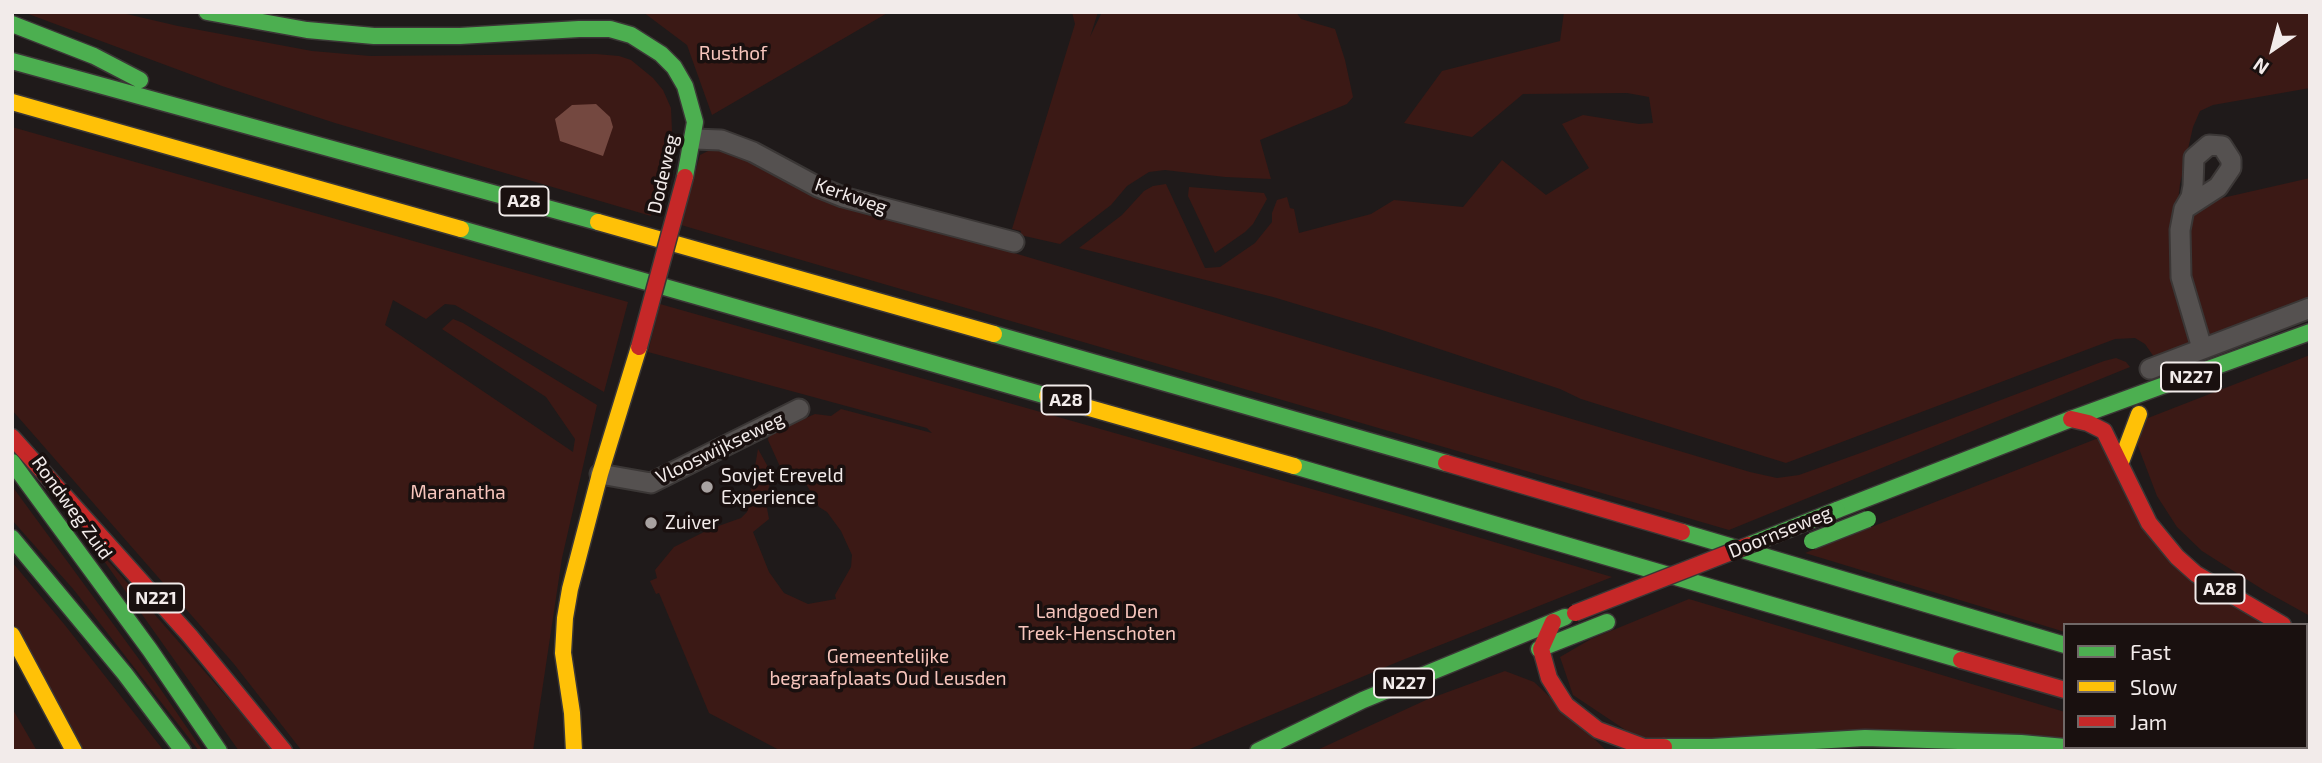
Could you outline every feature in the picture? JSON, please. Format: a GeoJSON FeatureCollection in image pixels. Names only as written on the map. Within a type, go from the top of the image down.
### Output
{"type":"FeatureCollection","features":[{"type":"Feature","properties":{"kind":"main road","name":"Dodeweg"},"geometry":{"type":"LineString","coordinates":[[208,12],[307,30],[374,36],[610,29],[631,35],[648,44],[674,68],[685,86],[695,122],[694,139],[570,589],[563,639],[574,751]]}},
{"type":"Feature","properties":{"kind":"main road","name":"A28"},"geometry":{"type":"LineString","coordinates":[[12,24],[94,56],[196,110]]}},
{"type":"Feature","properties":{"kind":"main road","name":"A28"},"geometry":{"type":"LineString","coordinates":[[12,61],[852,293],[1582,502],[2063,644]]}},
{"type":"Feature","properties":{"kind":"main road","name":"A28"},"geometry":{"type":"LineString","coordinates":[[12,102],[1534,534],[2063,689]]}},
{"type":"Feature","properties":{"kind":"main road","name":"Doornseweg"},"geometry":{"type":"LineString","coordinates":[[1258,751],[1363,700],[1575,613],[2071,419],[2310,332]]}},
{"type":"Feature","properties":{"kind":"main road","name":"N227"},"geometry":{"type":"LineString","coordinates":[[2210,386],[2310,346]]}},
{"type":"Feature","properties":{"kind":"main road"},"geometry":{"type":"LineString","coordinates":[[2079,437],[2145,412],[2121,462]]}},
{"type":"Feature","properties":{"kind":"main road"},"geometry":{"type":"LineString","coordinates":[[2071,419],[2101,429]]}},
{"type":"Feature","properties":{"kind":"main road","name":"A28"},"geometry":{"type":"LineString","coordinates":[[2101,429],[2112,442],[2150,523],[2177,557],[2196,574],[2280,623]]}},
{"type":"Feature","properties":{"kind":"main road","name":"N221"},"geometry":{"type":"LineString","coordinates":[[12,436],[190,636],[284,751]]}},
{"type":"Feature","properties":{"kind":"main road","name":"Rondweg Zuid"},"geometry":{"type":"LineString","coordinates":[[12,462],[150,650],[219,751]]}},
{"type":"Feature","properties":{"kind":"main road","name":"Doornseweg"},"geometry":{"type":"LineString","coordinates":[[1682,593],[1874,517]]}},
{"type":"Feature","properties":{"kind":"main road"},"geometry":{"type":"LineString","coordinates":[[12,538],[125,674],[183,751]]}},
{"type":"Feature","properties":{"kind":"main road","name":"Dodeweg"},"geometry":{"type":"LineString","coordinates":[[579,641],[580,554]]}},
{"type":"Feature","properties":{"kind":"main road"},"geometry":{"type":"LineString","coordinates":[[1535,651],[1613,620]]}},
{"type":"Feature","properties":{"kind":"main road"},"geometry":{"type":"LineString","coordinates":[[1535,651],[1553,622]]}},
{"type":"Feature","properties":{"kind":"main road"},"geometry":{"type":"LineString","coordinates":[[12,635],[74,751]]}},
{"type":"Feature","properties":{"kind":"main road"},"geometry":{"type":"LineString","coordinates":[[1535,651],[1566,705],[1598,730],[1644,747],[1712,747],[1865,738],[2063,747]]}},
{"type":"Feature","properties":{"kind":"main road"},"geometry":{"type":"LineString","coordinates":[[581,664],[588,751]]}},
{"type":"Feature","properties":{"kind":"main road"},"geometry":{"type":"LineString","coordinates":[[2086,749],[2106,751]]}},
{"type":"Feature","properties":{"kind":"street","name":"Kerkweg"},"geometry":{"type":"LineString","coordinates":[[694,139],[721,139],[843,197],[1014,242]]}},
{"type":"Feature","properties":{"kind":"street"},"geometry":{"type":"LineString","coordinates":[[2184,209],[2179,243],[2180,270],[2202,348]]}},
{"type":"Feature","properties":{"kind":"street"},"geometry":{"type":"LineString","coordinates":[[2150,369],[2310,308]]}},
{"type":"Feature","properties":{"kind":"street","name":"Vlooswijkseweg"},"geometry":{"type":"LineString","coordinates":[[600,474],[651,483],[799,409]]}},
{"type":"Feature","properties":{"kind":"green space"},"geometry":{"type":"Polygon","coordinates":[[[23,12],[118,12],[312,51],[370,56],[619,56],[631,60],[653,78],[663,90],[671,108],[672,131],[651,216],[335,123],[222,86],[23,12]]]}},
{"type":"Feature","properties":{"kind":"green space","name":"Rusthof"},"geometry":{"type":"Polygon","coordinates":[[[643,12],[889,12],[712,115],[687,45],[643,12]]]}},
{"type":"Feature","properties":{"kind":"green space"},"geometry":{"type":"Polygon","coordinates":[[[1072,12],[1098,12],[1090,37],[1102,12],[1296,12],[1301,19],[1335,29],[1353,97],[1347,104],[1260,140],[1271,179],[1165,170],[1149,172],[1127,186],[1111,205],[1060,244],[1020,235],[1021,231],[1012,229],[1075,24],[1072,12]]]}},
{"type":"Feature","properties":{"kind":"green space"},"geometry":{"type":"Polygon","coordinates":[[[1564,12],[2310,12],[2310,88],[2213,105],[2200,111],[2193,127],[2180,184],[2172,285],[2179,299],[2191,342],[2154,357],[2145,344],[2135,338],[2115,339],[1786,463],[1581,399],[1560,389],[1379,329],[1273,297],[1079,248],[1122,215],[1144,191],[1166,184],[1205,268],[1220,267],[1255,243],[1272,222],[1277,200],[1287,197],[1290,208],[1294,209],[1299,233],[1371,214],[1394,200],[1463,207],[1502,160],[1546,195],[1589,168],[1562,124],[1583,115],[1639,124],[1653,123],[1649,97],[1627,93],[1523,94],[1472,137],[1404,123],[1442,71],[1560,41],[1564,12]]]}},
{"type":"Feature","properties":{"kind":"green space","name":"Maranatha"},"geometry":{"type":"Polygon","coordinates":[[[12,127],[628,302],[604,392],[455,305],[445,304],[426,319],[393,300],[385,325],[573,452],[575,439],[546,397],[442,329],[453,319],[463,323],[597,405],[562,558],[533,751],[302,751],[234,664],[12,410],[12,127]]]}},
{"type":"Feature","properties":{"kind":"green space"},"geometry":{"type":"Polygon","coordinates":[[[714,148],[723,148],[994,247],[1777,478],[1799,475],[2104,361],[2116,358],[2130,367],[1729,530],[681,225],[700,155],[714,148]]]}},
{"type":"Feature","properties":{"kind":"green space"},"geometry":{"type":"Polygon","coordinates":[[[2310,178],[2310,301],[2205,337],[2190,281],[2188,223],[2209,201],[2310,178]]]}},
{"type":"Feature","properties":{"kind":"green space"},"geometry":{"type":"Polygon","coordinates":[[[1189,187],[1264,193],[1267,199],[1253,224],[1215,253],[1188,196],[1189,187]]]}},
{"type":"Feature","properties":{"kind":"green space"},"geometry":{"type":"Polygon","coordinates":[[[660,304],[1400,514],[1612,577],[1400,661],[1185,751],[781,751],[709,713],[659,593],[656,594],[650,581],[657,578],[655,570],[674,547],[710,529],[741,518],[747,512],[758,449],[773,476],[765,498],[769,519],[753,532],[769,572],[784,593],[808,604],[836,599],[835,595],[851,567],[852,555],[841,531],[827,512],[819,507],[803,480],[782,471],[768,440],[769,434],[815,414],[831,416],[841,409],[932,433],[927,428],[648,352],[660,304]]]}},
{"type":"Feature","properties":{"kind":"green space"},"geometry":{"type":"Polygon","coordinates":[[[2310,355],[2310,616],[2202,551],[2177,527],[2157,496],[2130,425],[2310,355]]]}},
{"type":"Feature","properties":{"kind":"green space"},"geometry":{"type":"Polygon","coordinates":[[[2101,437],[2135,511],[2271,623],[2063,623],[2063,631],[1805,553],[2101,437]]]}},
{"type":"Feature","properties":{"kind":"green space"},"geometry":{"type":"Polygon","coordinates":[[[12,486],[203,751],[199,751],[74,590],[12,520],[12,486]]]}},
{"type":"Feature","properties":{"kind":"green space"},"geometry":{"type":"Polygon","coordinates":[[[87,537],[274,751],[239,751],[87,537]]]}},
{"type":"Feature","properties":{"kind":"green space"},"geometry":{"type":"Polygon","coordinates":[[[12,562],[164,751],[81,751],[12,621],[12,562]]]}},
{"type":"Feature","properties":{"kind":"green space"},"geometry":{"type":"Polygon","coordinates":[[[1689,599],[2063,711],[2063,739],[1639,739],[1573,695],[1560,657],[1591,639],[1689,599]]]}},
{"type":"Feature","properties":{"kind":"green space"},"geometry":{"type":"Polygon","coordinates":[[[1505,671],[1534,682],[1607,751],[1315,751],[1426,700],[1505,671]]]}},
{"type":"Feature","properties":{"kind":"green space"},"geometry":{"type":"Polygon","coordinates":[[[12,708],[37,751],[12,751],[12,708]]]}},
{"type":"Feature","properties":{"kind":"shaded area"},"geometry":{"type":"Polygon","coordinates":[[[596,104],[610,117],[613,127],[603,156],[560,141],[555,119],[572,105],[596,104]]]}},
{"type":"Feature","properties":{"kind":"traffic: fast"},"geometry":{"type":"LineString","coordinates":[[207,12],[307,30],[374,36],[460,36],[579,29],[610,29],[631,35],[661,54],[674,67],[685,86],[695,122],[685,177]]}},
{"type":"Feature","properties":{"kind":"traffic: fast"},"geometry":{"type":"LineString","coordinates":[[12,24],[94,56],[140,80]]}},
{"type":"Feature","properties":{"kind":"traffic: fast"},"geometry":{"type":"LineString","coordinates":[[12,61],[598,222]]}},
{"type":"Feature","properties":{"kind":"traffic: fast"},"geometry":{"type":"LineString","coordinates":[[461,229],[1047,396]]}},
{"type":"Feature","properties":{"kind":"traffic: fast"},"geometry":{"type":"LineString","coordinates":[[1837,510],[2071,419],[2310,332]]}},
{"type":"Feature","properties":{"kind":"traffic: fast"},"geometry":{"type":"LineString","coordinates":[[994,334],[1446,463]]}},
{"type":"Feature","properties":{"kind":"traffic: fast"},"geometry":{"type":"LineString","coordinates":[[12,462],[150,650],[219,751]]}},
{"type":"Feature","properties":{"kind":"traffic: fast"},"geometry":{"type":"LineString","coordinates":[[1294,466],[1961,660]]}},
{"type":"Feature","properties":{"kind":"traffic: fast"},"geometry":{"type":"LineString","coordinates":[[1749,545],[1837,510]]}},
{"type":"Feature","properties":{"kind":"traffic: fast"},"geometry":{"type":"LineString","coordinates":[[1812,541],[1868,519]]}},
{"type":"Feature","properties":{"kind":"traffic: fast"},"geometry":{"type":"LineString","coordinates":[[1682,532],[2063,644]]}},
{"type":"Feature","properties":{"kind":"traffic: fast"},"geometry":{"type":"LineString","coordinates":[[12,538],[125,674],[183,751]]}},
{"type":"Feature","properties":{"kind":"traffic: fast"},"geometry":{"type":"LineString","coordinates":[[1258,751],[1363,700],[1565,617]]}},
{"type":"Feature","properties":{"kind":"traffic: fast"},"geometry":{"type":"LineString","coordinates":[[1539,649],[1607,622]]}},
{"type":"Feature","properties":{"kind":"traffic: fast"},"geometry":{"type":"LineString","coordinates":[[1664,747],[1712,747],[1865,738],[2063,747]]}},
{"type":"Feature","properties":{"kind":"traffic: fast"},"geometry":{"type":"LineString","coordinates":[[2086,749],[2106,751]]}},
{"type":"Feature","properties":{"kind":"traffic: slow"},"geometry":{"type":"LineString","coordinates":[[12,102],[461,229]]}},
{"type":"Feature","properties":{"kind":"traffic: slow"},"geometry":{"type":"LineString","coordinates":[[598,222],[994,334]]}},
{"type":"Feature","properties":{"kind":"traffic: slow"},"geometry":{"type":"LineString","coordinates":[[574,751],[572,713],[563,653],[565,618],[600,474],[639,347]]}},
{"type":"Feature","properties":{"kind":"traffic: slow"},"geometry":{"type":"LineString","coordinates":[[1047,396],[1294,466]]}},
{"type":"Feature","properties":{"kind":"traffic: slow"},"geometry":{"type":"LineString","coordinates":[[2121,462],[2139,414]]}},
{"type":"Feature","properties":{"kind":"traffic: slow"},"geometry":{"type":"LineString","coordinates":[[12,635],[74,751]]}},
{"type":"Feature","properties":{"kind":"traffic: slow"},"geometry":{"type":"LineString","coordinates":[[2264,749],[2270,751]]}},
{"type":"Feature","properties":{"kind":"traffic: jam"},"geometry":{"type":"LineString","coordinates":[[639,347],[685,177]]}},
{"type":"Feature","properties":{"kind":"traffic: jam"},"geometry":{"type":"LineString","coordinates":[[2071,419],[2104,431],[2149,523],[2177,557],[2196,574],[2280,623]]}},
{"type":"Feature","properties":{"kind":"traffic: jam"},"geometry":{"type":"LineString","coordinates":[[12,437],[190,636],[284,751]]}},
{"type":"Feature","properties":{"kind":"traffic: jam"},"geometry":{"type":"LineString","coordinates":[[1446,463],[1682,532]]}},
{"type":"Feature","properties":{"kind":"traffic: jam"},"geometry":{"type":"LineString","coordinates":[[1575,613],[1749,545]]}},
{"type":"Feature","properties":{"kind":"traffic: jam"},"geometry":{"type":"LineString","coordinates":[[1553,622],[1541,649],[1549,678],[1566,705],[1598,730],[1644,747],[1664,747]]}},
{"type":"Feature","properties":{"kind":"traffic: jam"},"geometry":{"type":"LineString","coordinates":[[1961,660],[2063,689]]}},
{"type":"Feature","properties":{"kind":"place","name":"Sovjet Ereveld Experience"},"geometry":{"type":"Point","coordinates":[707,487]}},
{"type":"Feature","properties":{"kind":"place","name":"Zuiver"},"geometry":{"type":"Point","coordinates":[651,523]}},
{"type":"Feature","properties":{"kind":"park label","name":"Landgoed Den Treek-Henschoten"},"geometry":{"type":"Point","coordinates":[1097,623]}},
{"type":"Feature","properties":{"kind":"park label","name":"Gemeentelijke begraafplaats Oud Leusden"},"geometry":{"type":"Point","coordinates":[888,668]}}]}
